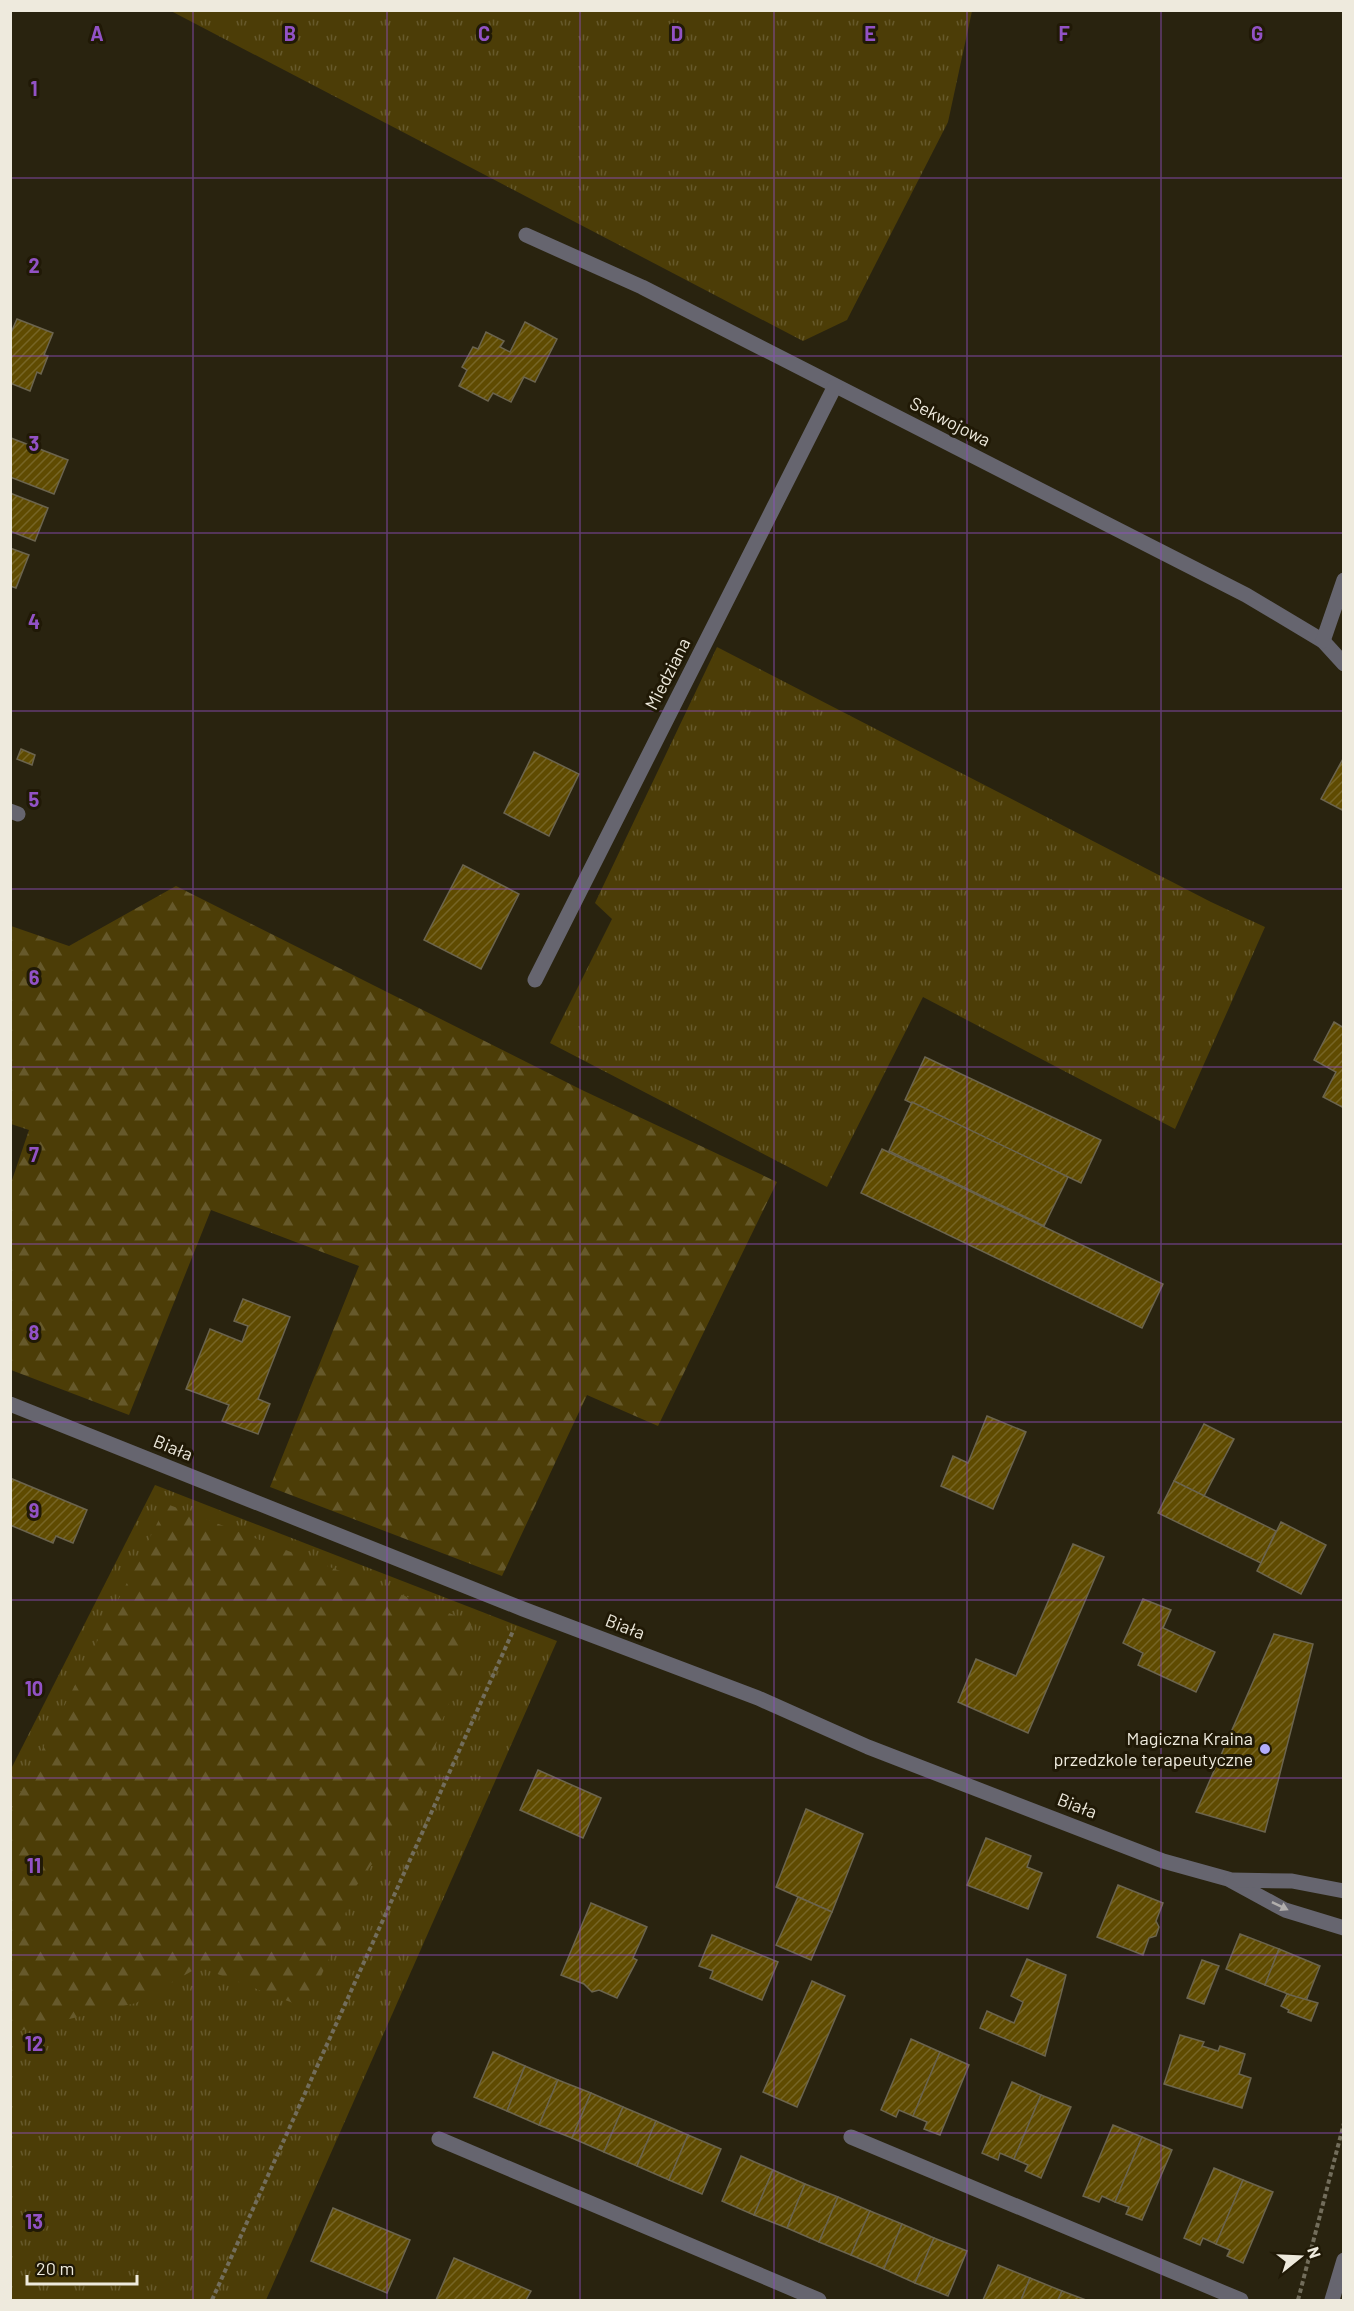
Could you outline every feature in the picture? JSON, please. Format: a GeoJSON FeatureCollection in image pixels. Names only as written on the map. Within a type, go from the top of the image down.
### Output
{"type":"FeatureCollection","features":[{"type":"Feature","properties":{"kind":"street","name":"Sekwojowa"},"geometry":{"type":"LineString","coordinates":[[526,235],[642,287],[1236,590],[1323,640],[1344,664]]}},
{"type":"Feature","properties":{"kind":"street","name":"Miedziana"},"geometry":{"type":"LineString","coordinates":[[535,980],[835,386]]}},
{"type":"Feature","properties":{"kind":"street"},"geometry":{"type":"LineString","coordinates":[[1323,640],[1344,580]]}},
{"type":"Feature","properties":{"kind":"street","name":"Biała"},"geometry":{"type":"LineString","coordinates":[[10,1404],[523,1609],[758,1698],[868,1747],[1163,1861],[1228,1880],[1286,1910],[1344,1928]]}},
{"type":"Feature","properties":{"kind":"street","name":"Biała"},"geometry":{"type":"LineString","coordinates":[[1228,1880],[1292,1881],[1344,1891]]}},
{"type":"Feature","properties":{"kind":"street"},"geometry":{"type":"LineString","coordinates":[[851,2137],[1241,2301]]}},
{"type":"Feature","properties":{"kind":"street"},"geometry":{"type":"LineString","coordinates":[[439,2139],[819,2301]]}},
{"type":"Feature","properties":{"kind":"street"},"geometry":{"type":"LineString","coordinates":[[1332,2301],[1344,2260]]}},
{"type":"Feature","properties":{"kind":"path"},"geometry":{"type":"LineString","coordinates":[[212,2301],[523,1609]]}},
{"type":"Feature","properties":{"kind":"path"},"geometry":{"type":"LineString","coordinates":[[1298,2301],[1344,2123]]}},
{"type":"Feature","properties":{"kind":"green space"},"geometry":{"type":"Polygon","coordinates":[[[171,11],[972,11],[948,122],[847,320],[803,341],[171,11]]]}},
{"type":"Feature","properties":{"kind":"green space"},"geometry":{"type":"Polygon","coordinates":[[[717,647],[1211,902],[1265,927],[1175,1129],[923,997],[827,1187],[550,1043],[612,919],[595,903],[717,647]]]}},
{"type":"Feature","properties":{"kind":"green space"},"geometry":{"type":"Polygon","coordinates":[[[176,886],[582,1090],[777,1182],[658,1426],[587,1395],[502,1576],[270,1487],[359,1266],[211,1210],[129,1415],[11,1370],[11,1183],[29,1130],[11,1124],[11,926],[69,946],[176,886]]]}},
{"type":"Feature","properties":{"kind":"green space"},"geometry":{"type":"Polygon","coordinates":[[[155,1485],[557,1641],[266,2300],[11,2300],[10,1771],[155,1485]]]}},
{"type":"Feature","properties":{"kind":"green space"},"geometry":{"type":"Polygon","coordinates":[[[167,1504],[472,1622],[462,1669],[440,1726],[427,1787],[352,1892],[336,1944],[306,2008],[199,1967],[136,2003],[11,2033],[11,1811],[167,1504]]]}},
{"type":"Feature","properties":{"kind":"building"},"geometry":{"type":"Polygon","coordinates":[[[17,319],[53,333],[44,355],[48,356],[41,374],[37,372],[30,391],[10,383],[10,335],[17,319]]]}},
{"type":"Feature","properties":{"kind":"building"},"geometry":{"type":"Polygon","coordinates":[[[525,322],[557,339],[535,382],[524,377],[511,402],[493,393],[488,401],[459,386],[467,370],[462,367],[473,347],[478,349],[486,332],[504,341],[500,347],[510,352],[525,322]]]}},
{"type":"Feature","properties":{"kind":"building"},"geometry":{"type":"Polygon","coordinates":[[[11,438],[68,460],[54,494],[10,477],[11,438]]]}},
{"type":"Feature","properties":{"kind":"building"},"geometry":{"type":"Polygon","coordinates":[[[10,493],[48,508],[35,541],[10,531],[10,493]]]}},
{"type":"Feature","properties":{"kind":"building"},"geometry":{"type":"Polygon","coordinates":[[[10,548],[29,555],[16,588],[10,586],[10,548]]]}},
{"type":"Feature","properties":{"kind":"building"},"geometry":{"type":"Polygon","coordinates":[[[21,749],[35,755],[32,765],[17,759],[21,749]]]}},
{"type":"Feature","properties":{"kind":"building"},"geometry":{"type":"Polygon","coordinates":[[[534,752],[579,774],[549,836],[504,813],[534,752]]]}},
{"type":"Feature","properties":{"kind":"building"},"geometry":{"type":"Polygon","coordinates":[[[1344,757],[1344,811],[1321,799],[1344,757]]]}},
{"type":"Feature","properties":{"kind":"building"},"geometry":{"type":"Polygon","coordinates":[[[463,865],[519,894],[481,969],[424,940],[463,865]]]}},
{"type":"Feature","properties":{"kind":"building"},"geometry":{"type":"Polygon","coordinates":[[[1334,1022],[1344,1028],[1344,1108],[1323,1097],[1336,1072],[1314,1060],[1334,1022]]]}},
{"type":"Feature","properties":{"kind":"building"},"geometry":{"type":"Polygon","coordinates":[[[925,1057],[1101,1140],[1081,1183],[905,1100],[925,1057]]]}},
{"type":"Feature","properties":{"kind":"building"},"geometry":{"type":"Polygon","coordinates":[[[912,1102],[1068,1177],[1044,1226],[889,1151],[912,1102]]]}},
{"type":"Feature","properties":{"kind":"building"},"geometry":{"type":"Polygon","coordinates":[[[882,1149],[1163,1284],[1142,1328],[861,1193],[882,1149]]]}},
{"type":"Feature","properties":{"kind":"building"},"geometry":{"type":"Polygon","coordinates":[[[243,1299],[290,1317],[258,1399],[270,1404],[258,1434],[222,1421],[229,1405],[186,1389],[210,1329],[242,1342],[248,1326],[234,1321],[243,1299]]]}},
{"type":"Feature","properties":{"kind":"building"},"geometry":{"type":"Polygon","coordinates":[[[987,1416],[1026,1432],[993,1509],[941,1486],[953,1456],[968,1463],[987,1416]]]}},
{"type":"Feature","properties":{"kind":"building"},"geometry":{"type":"Polygon","coordinates":[[[1204,1424],[1234,1439],[1204,1496],[1174,1481],[1204,1424]]]}},
{"type":"Feature","properties":{"kind":"building"},"geometry":{"type":"Polygon","coordinates":[[[10,1478],[87,1510],[73,1543],[56,1536],[53,1543],[10,1525],[10,1478]]]}},
{"type":"Feature","properties":{"kind":"building"},"geometry":{"type":"Polygon","coordinates":[[[1174,1481],[1276,1531],[1261,1563],[1158,1513],[1174,1481]]]}},
{"type":"Feature","properties":{"kind":"building"},"geometry":{"type":"Polygon","coordinates":[[[1281,1522],[1326,1545],[1301,1594],[1257,1571],[1281,1522]]]}},
{"type":"Feature","properties":{"kind":"building"},"geometry":{"type":"Polygon","coordinates":[[[1073,1544],[1104,1557],[1028,1733],[958,1702],[976,1659],[1016,1676],[1073,1544]]]}},
{"type":"Feature","properties":{"kind":"building"},"geometry":{"type":"Polygon","coordinates":[[[1143,1599],[1171,1610],[1163,1628],[1215,1652],[1196,1692],[1138,1665],[1143,1653],[1123,1643],[1143,1599]]]}},
{"type":"Feature","properties":{"kind":"building"},"geometry":{"type":"Polygon","coordinates":[[[1274,1634],[1313,1644],[1265,1832],[1196,1812],[1274,1634]]]}},
{"type":"Feature","properties":{"kind":"building"},"geometry":{"type":"Polygon","coordinates":[[[538,1770],[601,1798],[583,1838],[520,1810],[538,1770]]]}},
{"type":"Feature","properties":{"kind":"building"},"geometry":{"type":"Polygon","coordinates":[[[806,1809],[863,1834],[832,1912],[776,1887],[806,1809]]]}},
{"type":"Feature","properties":{"kind":"building"},"geometry":{"type":"Polygon","coordinates":[[[986,1838],[1031,1856],[1027,1867],[1042,1873],[1028,1909],[967,1885],[986,1838]]]}},
{"type":"Feature","properties":{"kind":"building"},"geometry":{"type":"Polygon","coordinates":[[[1118,1885],[1163,1903],[1156,1921],[1159,1927],[1156,1936],[1149,1938],[1143,1955],[1097,1937],[1118,1885]]]}},
{"type":"Feature","properties":{"kind":"building"},"geometry":{"type":"Polygon","coordinates":[[[798,1897],[832,1912],[811,1960],[776,1945],[798,1897]]]}},
{"type":"Feature","properties":{"kind":"building"},"geometry":{"type":"Polygon","coordinates":[[[591,1903],[647,1927],[633,1958],[637,1960],[617,1998],[599,1990],[592,1992],[584,1984],[561,1975],[591,1903]]]}},
{"type":"Feature","properties":{"kind":"building"},"geometry":{"type":"Polygon","coordinates":[[[1240,1934],[1279,1949],[1265,1985],[1226,1969],[1240,1934]]]}},
{"type":"Feature","properties":{"kind":"building"},"geometry":{"type":"Polygon","coordinates":[[[712,1935],[778,1962],[762,2000],[710,1978],[713,1971],[699,1966],[712,1935]]]}},
{"type":"Feature","properties":{"kind":"building"},"geometry":{"type":"Polygon","coordinates":[[[1279,1949],[1320,1966],[1306,2001],[1265,1985],[1279,1949]]]}},
{"type":"Feature","properties":{"kind":"building"},"geometry":{"type":"Polygon","coordinates":[[[1027,1959],[1066,1975],[1045,2056],[980,2028],[987,2011],[1014,2023],[1023,2002],[1011,1996],[1027,1959]]]}},
{"type":"Feature","properties":{"kind":"building"},"geometry":{"type":"Polygon","coordinates":[[[1202,1960],[1219,1966],[1204,2004],[1187,1998],[1202,1960]]]}},
{"type":"Feature","properties":{"kind":"building"},"geometry":{"type":"Polygon","coordinates":[[[812,1981],[845,1996],[797,2107],[763,2092],[812,1981]]]}},
{"type":"Feature","properties":{"kind":"building"},"geometry":{"type":"Polygon","coordinates":[[[1287,1994],[1318,2003],[1311,2021],[1288,2012],[1289,2010],[1281,2006],[1287,1994]]]}},
{"type":"Feature","properties":{"kind":"building"},"geometry":{"type":"Polygon","coordinates":[[[1180,2035],[1204,2042],[1202,2046],[1218,2051],[1220,2046],[1245,2054],[1239,2074],[1251,2078],[1242,2108],[1164,2084],[1180,2035]]]}},
{"type":"Feature","properties":{"kind":"building"},"geometry":{"type":"Polygon","coordinates":[[[911,2039],[940,2052],[913,2116],[899,2110],[896,2117],[881,2110],[911,2039]]]}},
{"type":"Feature","properties":{"kind":"building"},"geometry":{"type":"Polygon","coordinates":[[[493,2052],[525,2066],[507,2111],[474,2097],[493,2052]]]}},
{"type":"Feature","properties":{"kind":"building"},"geometry":{"type":"Polygon","coordinates":[[[940,2052],[969,2065],[940,2135],[924,2129],[927,2122],[913,2116],[940,2052]]]}},
{"type":"Feature","properties":{"kind":"building"},"geometry":{"type":"Polygon","coordinates":[[[525,2066],[558,2080],[539,2125],[507,2111],[525,2066]]]}},
{"type":"Feature","properties":{"kind":"building"},"geometry":{"type":"Polygon","coordinates":[[[558,2080],[591,2093],[572,2138],[539,2125],[558,2080]]]}},
{"type":"Feature","properties":{"kind":"building"},"geometry":{"type":"Polygon","coordinates":[[[1012,2082],[1041,2095],[1014,2159],[1000,2153],[998,2160],[982,2153],[1012,2082]]]}},
{"type":"Feature","properties":{"kind":"building"},"geometry":{"type":"Polygon","coordinates":[[[591,2093],[623,2107],[604,2152],[572,2138],[591,2093]]]}},
{"type":"Feature","properties":{"kind":"building"},"geometry":{"type":"Polygon","coordinates":[[[1041,2095],[1071,2107],[1041,2178],[1025,2171],[1028,2165],[1014,2159],[1041,2095]]]}},
{"type":"Feature","properties":{"kind":"building"},"geometry":{"type":"Polygon","coordinates":[[[623,2107],[656,2121],[637,2166],[604,2152],[623,2107]]]}},
{"type":"Feature","properties":{"kind":"building"},"geometry":{"type":"Polygon","coordinates":[[[656,2121],[688,2135],[669,2180],[637,2166],[656,2121]]]}},
{"type":"Feature","properties":{"kind":"building"},"geometry":{"type":"Polygon","coordinates":[[[1113,2125],[1142,2137],[1115,2202],[1102,2196],[1099,2202],[1083,2196],[1113,2125]]]}},
{"type":"Feature","properties":{"kind":"building"},"geometry":{"type":"Polygon","coordinates":[[[688,2135],[721,2149],[702,2194],[669,2180],[688,2135]]]}},
{"type":"Feature","properties":{"kind":"building"},"geometry":{"type":"Polygon","coordinates":[[[1142,2137],[1172,2150],[1142,2220],[1126,2214],[1129,2207],[1115,2202],[1142,2137]]]}},
{"type":"Feature","properties":{"kind":"building"},"geometry":{"type":"Polygon","coordinates":[[[741,2156],[773,2170],[754,2215],[722,2201],[741,2156]]]}},
{"type":"Feature","properties":{"kind":"building"},"geometry":{"type":"Polygon","coordinates":[[[1214,2168],[1243,2180],[1216,2244],[1203,2238],[1200,2245],[1184,2238],[1214,2168]]]}},
{"type":"Feature","properties":{"kind":"building"},"geometry":{"type":"Polygon","coordinates":[[[773,2170],[805,2184],[787,2228],[754,2215],[773,2170]]]}},
{"type":"Feature","properties":{"kind":"building"},"geometry":{"type":"Polygon","coordinates":[[[1243,2180],[1273,2192],[1243,2263],[1227,2256],[1230,2250],[1216,2244],[1243,2180]]]}},
{"type":"Feature","properties":{"kind":"building"},"geometry":{"type":"Polygon","coordinates":[[[805,2184],[838,2197],[819,2242],[787,2228],[805,2184]]]}},
{"type":"Feature","properties":{"kind":"building"},"geometry":{"type":"Polygon","coordinates":[[[838,2197],[870,2211],[851,2255],[819,2242],[838,2197]]]}},
{"type":"Feature","properties":{"kind":"building"},"geometry":{"type":"Polygon","coordinates":[[[333,2208],[410,2240],[387,2293],[311,2261],[333,2208]]]}},
{"type":"Feature","properties":{"kind":"building"},"geometry":{"type":"Polygon","coordinates":[[[870,2211],[902,2224],[884,2269],[851,2255],[870,2211]]]}},
{"type":"Feature","properties":{"kind":"building"},"geometry":{"type":"Polygon","coordinates":[[[902,2224],[934,2238],[915,2283],[884,2269],[902,2224]]]}},
{"type":"Feature","properties":{"kind":"building"},"geometry":{"type":"Polygon","coordinates":[[[934,2238],[967,2251],[948,2296],[915,2283],[934,2238]]]}},
{"type":"Feature","properties":{"kind":"building"},"geometry":{"type":"Polygon","coordinates":[[[454,2258],[531,2291],[526,2300],[436,2300],[454,2258]]]}},
{"type":"Feature","properties":{"kind":"building"},"geometry":{"type":"Polygon","coordinates":[[[998,2265],[1030,2278],[1021,2300],[983,2300],[998,2265]]]}},
{"type":"Feature","properties":{"kind":"building"},"geometry":{"type":"Polygon","coordinates":[[[1030,2278],[1062,2291],[1058,2300],[1021,2300],[1030,2278]]]}},
{"type":"Feature","properties":{"kind":"building"},"geometry":{"type":"Polygon","coordinates":[[[1062,2291],[1086,2300],[1058,2300],[1062,2291]]]}},
{"type":"Feature","properties":{"kind":"place","name":"Magiczna Kraina przedzkole terapeutyczne"},"geometry":{"type":"Point","coordinates":[1265,1749]}}]}
